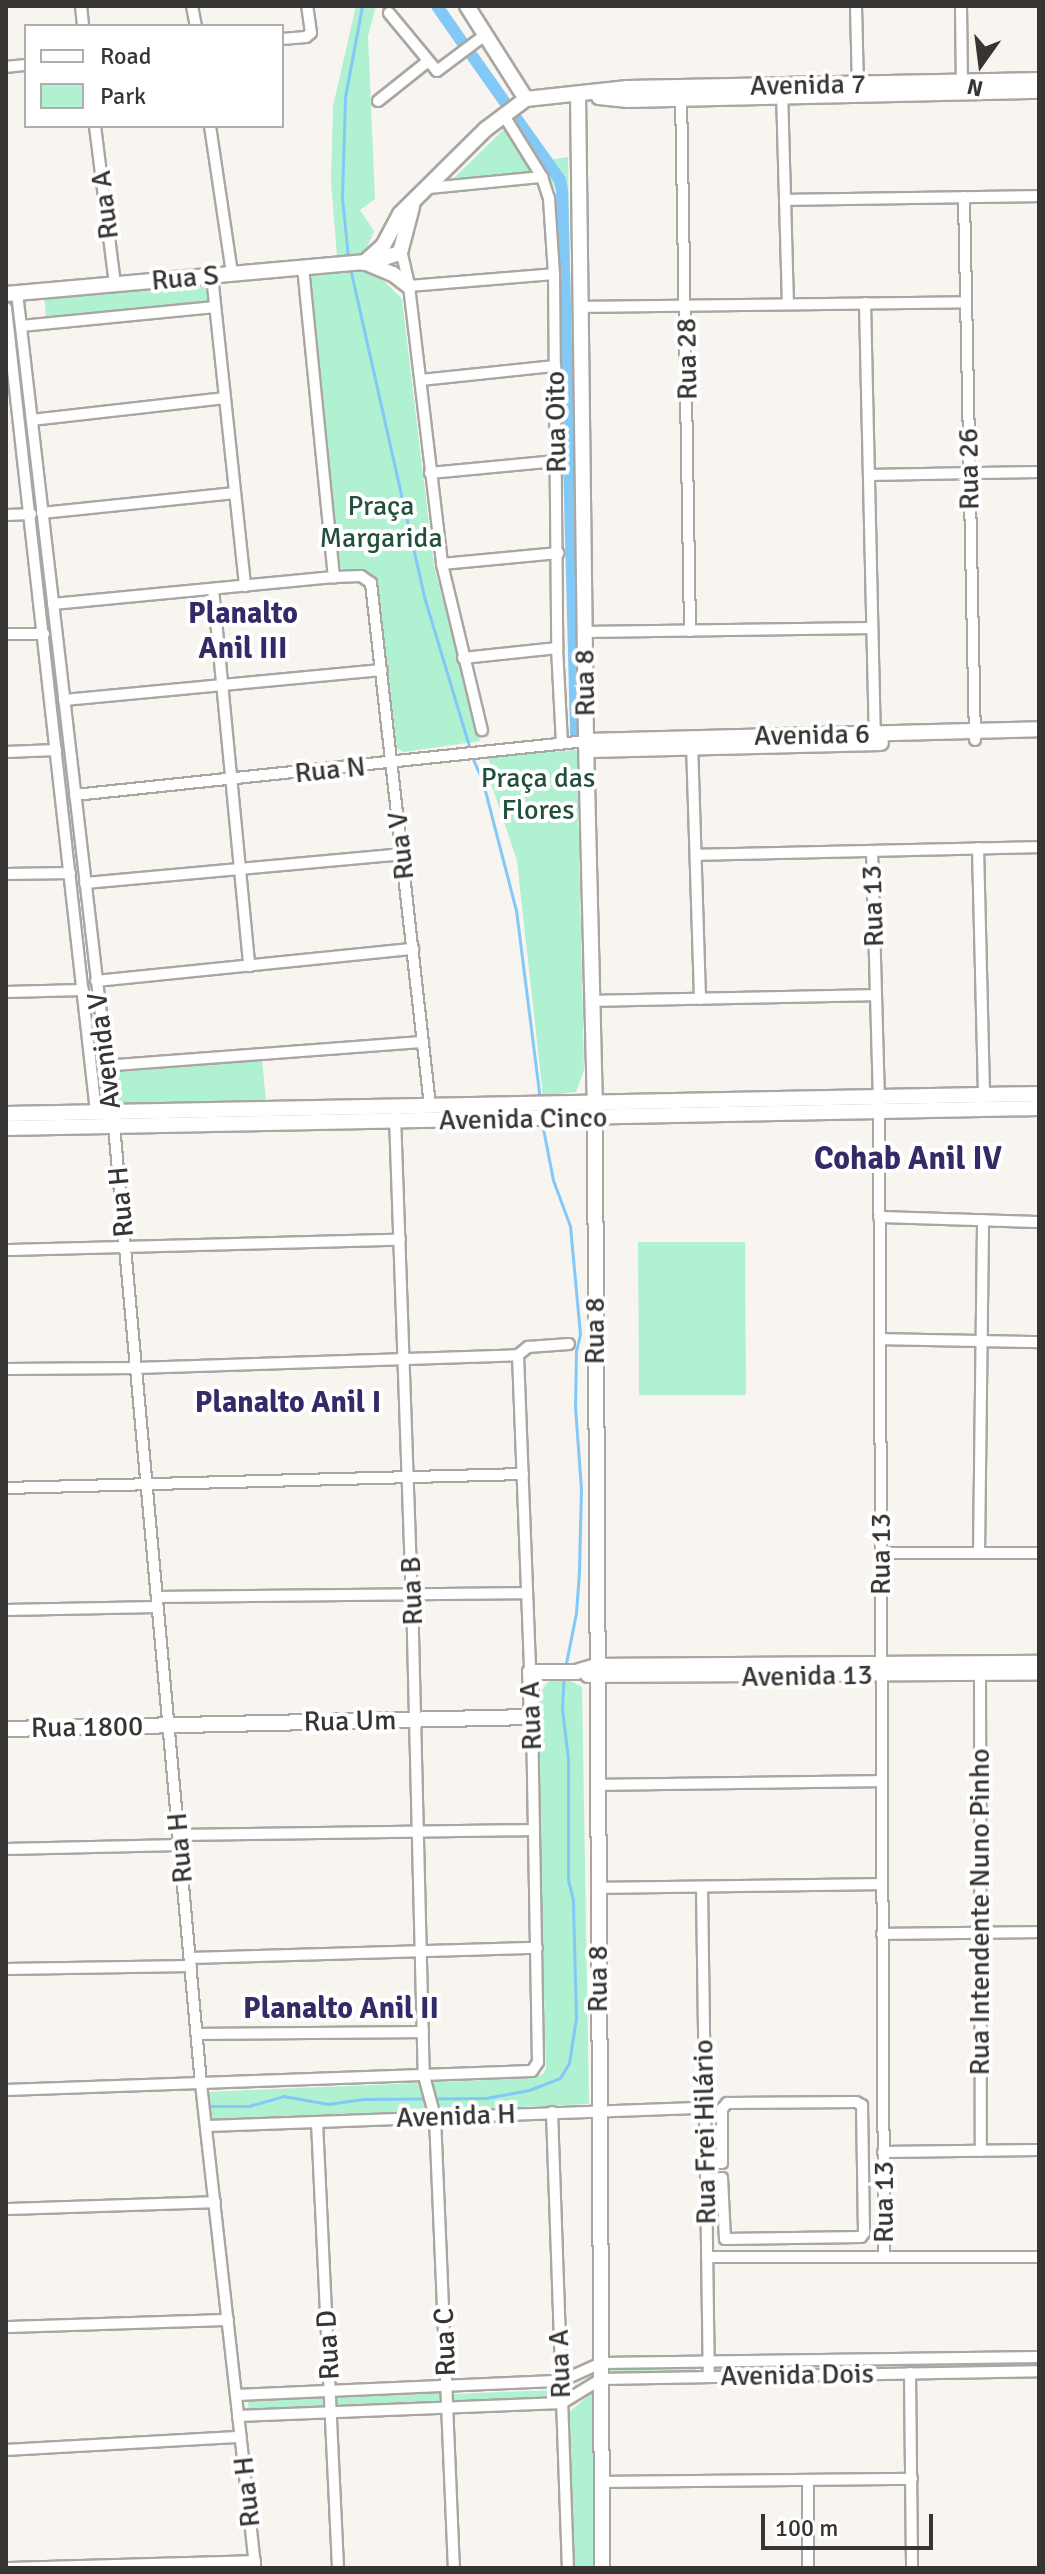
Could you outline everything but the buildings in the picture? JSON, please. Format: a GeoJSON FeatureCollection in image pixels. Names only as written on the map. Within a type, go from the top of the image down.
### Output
{"type":"FeatureCollection","features":[{"type":"Feature","properties":{"kind":"street"},"geometry":{"type":"LineString","coordinates":[[284,39],[306,37],[311,29],[307,6]]}},
{"type":"Feature","properties":{"kind":"street"},"geometry":{"type":"LineString","coordinates":[[467,6],[526,99]]}},
{"type":"Feature","properties":{"kind":"street"},"geometry":{"type":"LineString","coordinates":[[856,6],[858,89]]}},
{"type":"Feature","properties":{"kind":"street"},"geometry":{"type":"LineString","coordinates":[[961,6],[962,87]]}},
{"type":"Feature","properties":{"kind":"street"},"geometry":{"type":"LineString","coordinates":[[389,13],[433,69],[440,70],[485,35]]}},
{"type":"Feature","properties":{"kind":"street"},"geometry":{"type":"LineString","coordinates":[[378,101],[427,62]]}},
{"type":"Feature","properties":{"kind":"street","name":"Avenida 7"},"geometry":{"type":"LineString","coordinates":[[962,87],[1039,80]]}},
{"type":"Feature","properties":{"kind":"street","name":"Avenida 7"},"geometry":{"type":"LineString","coordinates":[[392,250],[397,218],[503,114],[526,99],[578,94],[628,100],[681,93],[962,87],[1039,91]]}},
{"type":"Feature","properties":{"kind":"street"},"geometry":{"type":"LineString","coordinates":[[782,91],[788,304]]}},
{"type":"Feature","properties":{"kind":"street","name":"Rua 28"},"geometry":{"type":"LineString","coordinates":[[681,93],[690,631]]}},
{"type":"Feature","properties":{"kind":"street","name":"Rua 8"},"geometry":{"type":"LineString","coordinates":[[578,94],[584,632],[594,1110],[602,2568]]}},
{"type":"Feature","properties":{"kind":"street","name":"Rua Oito"},"geometry":{"type":"LineString","coordinates":[[503,114],[542,177],[549,199],[554,274],[557,648],[562,742]]}},
{"type":"Feature","properties":{"kind":"street","name":"Rua A"},"geometry":{"type":"LineString","coordinates":[[95,128],[115,284]]}},
{"type":"Feature","properties":{"kind":"street"},"geometry":{"type":"LineString","coordinates":[[210,128],[232,274]]}},
{"type":"Feature","properties":{"kind":"street"},"geometry":{"type":"LineString","coordinates":[[429,188],[542,177]]}},
{"type":"Feature","properties":{"kind":"street"},"geometry":{"type":"LineString","coordinates":[[785,200],[1039,196]]}},
{"type":"Feature","properties":{"kind":"street","name":"Rua 26"},"geometry":{"type":"LineString","coordinates":[[964,197],[975,736]]}},
{"type":"Feature","properties":{"kind":"street"},"geometry":{"type":"LineString","coordinates":[[361,263],[392,250],[409,286],[442,564],[482,730]]}},
{"type":"Feature","properties":{"kind":"street"},"geometry":{"type":"LineString","coordinates":[[361,263],[384,269],[409,286],[554,274]]}},
{"type":"Feature","properties":{"kind":"street","name":"Rua S"},"geometry":{"type":"LineString","coordinates":[[12,293],[361,263]]}},
{"type":"Feature","properties":{"kind":"street"},"geometry":{"type":"LineString","coordinates":[[53,604],[334,577],[303,267]]}},
{"type":"Feature","properties":{"kind":"street"},"geometry":{"type":"LineString","coordinates":[[212,276],[245,586]]}},
{"type":"Feature","properties":{"kind":"street","name":"Avenida V"},"geometry":{"type":"LineString","coordinates":[[12,293],[21,326],[32,420],[44,634],[91,1067],[107,1117]]}},
{"type":"Feature","properties":{"kind":"street"},"geometry":{"type":"LineString","coordinates":[[581,307],[966,302]]}},
{"type":"Feature","properties":{"kind":"street"},"geometry":{"type":"LineString","coordinates":[[865,303],[875,738]]}},
{"type":"Feature","properties":{"kind":"street","name":"Rua S"},"geometry":{"type":"LineString","coordinates":[[21,326],[215,307]]}},
{"type":"Feature","properties":{"kind":"street","name":"Avenida V"},"geometry":{"type":"LineString","coordinates":[[6,308],[12,392],[53,604],[106,1066],[107,1117]]}},
{"type":"Feature","properties":{"kind":"street"},"geometry":{"type":"LineString","coordinates":[[421,380],[555,366]]}},
{"type":"Feature","properties":{"kind":"street"},"geometry":{"type":"LineString","coordinates":[[32,420],[225,398]]}},
{"type":"Feature","properties":{"kind":"street"},"geometry":{"type":"LineString","coordinates":[[430,473],[556,461]]}},
{"type":"Feature","properties":{"kind":"street"},"geometry":{"type":"LineString","coordinates":[[869,475],[1039,472]]}},
{"type":"Feature","properties":{"kind":"street"},"geometry":{"type":"LineString","coordinates":[[6,515],[235,493]]}},
{"type":"Feature","properties":{"kind":"street"},"geometry":{"type":"LineString","coordinates":[[442,564],[558,553]]}},
{"type":"Feature","properties":{"kind":"street","name":"Rua V"},"geometry":{"type":"LineString","coordinates":[[334,577],[361,576],[373,587],[430,1106]]}},
{"type":"Feature","properties":{"kind":"street"},"geometry":{"type":"LineString","coordinates":[[213,589],[249,966]]}},
{"type":"Feature","properties":{"kind":"street"},"geometry":{"type":"LineString","coordinates":[[584,632],[872,628]]}},
{"type":"Feature","properties":{"kind":"street"},"geometry":{"type":"LineString","coordinates":[[6,634],[44,634]]}},
{"type":"Feature","properties":{"kind":"street"},"geometry":{"type":"LineString","coordinates":[[463,658],[557,648]]}},
{"type":"Feature","properties":{"kind":"street"},"geometry":{"type":"LineString","coordinates":[[64,700],[382,670]]}},
{"type":"Feature","properties":{"kind":"street","name":"Avenida 6"},"geometry":{"type":"LineString","coordinates":[[975,736],[1039,729]]}},
{"type":"Feature","properties":{"kind":"street","name":"Avenida 6"},"geometry":{"type":"LineString","coordinates":[[586,746],[975,736],[1039,739]]}},
{"type":"Feature","properties":{"kind":"street","name":"Rua N"},"geometry":{"type":"LineString","coordinates":[[75,795],[392,763],[562,742],[586,746]]}},
{"type":"Feature","properties":{"kind":"street"},"geometry":{"type":"LineString","coordinates":[[692,742],[700,999]]}},
{"type":"Feature","properties":{"kind":"street"},"geometry":{"type":"LineString","coordinates":[[6,752],[56,750]]}},
{"type":"Feature","properties":{"kind":"street"},"geometry":{"type":"LineString","coordinates":[[696,855],[1039,847]]}},
{"type":"Feature","properties":{"kind":"street"},"geometry":{"type":"LineString","coordinates":[[978,848],[984,1095]]}},
{"type":"Feature","properties":{"kind":"street","name":"Rua 13"},"geometry":{"type":"LineString","coordinates":[[872,851],[879,1104],[884,2257]]}},
{"type":"Feature","properties":{"kind":"street"},"geometry":{"type":"LineString","coordinates":[[85,883],[402,854]]}},
{"type":"Feature","properties":{"kind":"street"},"geometry":{"type":"LineString","coordinates":[[6,874],[70,873]]}},
{"type":"Feature","properties":{"kind":"street"},"geometry":{"type":"LineString","coordinates":[[96,981],[413,949]]}},
{"type":"Feature","properties":{"kind":"street"},"geometry":{"type":"LineString","coordinates":[[6,992],[83,990]]}},
{"type":"Feature","properties":{"kind":"street"},"geometry":{"type":"LineString","coordinates":[[592,1001],[876,995]]}},
{"type":"Feature","properties":{"kind":"street"},"geometry":{"type":"LineString","coordinates":[[91,1067],[423,1042]]}},
{"type":"Feature","properties":{"kind":"street","name":"Avenida Cinco"},"geometry":{"type":"LineString","coordinates":[[879,1104],[984,1095],[1039,1094]]}},
{"type":"Feature","properties":{"kind":"street","name":"Avenida Cinco"},"geometry":{"type":"LineString","coordinates":[[6,1114],[107,1117],[395,1114],[879,1104],[1039,1108]]}},
{"type":"Feature","properties":{"kind":"street","name":"Avenida Cinco"},"geometry":{"type":"LineString","coordinates":[[395,1114],[430,1106],[512,1112]]}},
{"type":"Feature","properties":{"kind":"street","name":"Rua B"},"geometry":{"type":"LineString","coordinates":[[395,1114],[412,1594],[424,2076],[431,2102]]}},
{"type":"Feature","properties":{"kind":"street","name":"Avenida Cinco"},"geometry":{"type":"LineString","coordinates":[[6,1128],[107,1117]]}},
{"type":"Feature","properties":{"kind":"street","name":"Rua H"},"geometry":{"type":"LineString","coordinates":[[107,1117],[125,1249],[201,2084],[255,2565]]}},
{"type":"Feature","properties":{"kind":"street"},"geometry":{"type":"LineString","coordinates":[[879,1217],[1039,1222]]}},
{"type":"Feature","properties":{"kind":"street"},"geometry":{"type":"LineString","coordinates":[[979,1553],[983,1220]]}},
{"type":"Feature","properties":{"kind":"street"},"geometry":{"type":"LineString","coordinates":[[6,1250],[400,1240]]}},
{"type":"Feature","properties":{"kind":"street"},"geometry":{"type":"LineString","coordinates":[[880,1339],[1039,1342]]}},
{"type":"Feature","properties":{"kind":"street"},"geometry":{"type":"LineString","coordinates":[[6,1369],[136,1368],[518,1355],[528,1347],[569,1344]]}},
{"type":"Feature","properties":{"kind":"street","name":"Rua A"},"geometry":{"type":"LineString","coordinates":[[424,2076],[528,2072],[538,2062],[532,1717],[518,1355]]}},
{"type":"Feature","properties":{"kind":"street"},"geometry":{"type":"LineString","coordinates":[[6,1488],[523,1474]]}},
{"type":"Feature","properties":{"kind":"street"},"geometry":{"type":"LineString","coordinates":[[881,1553],[1039,1553]]}},
{"type":"Feature","properties":{"kind":"street"},"geometry":{"type":"LineString","coordinates":[[6,1610],[157,1602],[527,1593]]}},
{"type":"Feature","properties":{"kind":"street","name":"Avenida 13"},"geometry":{"type":"LineString","coordinates":[[980,1669],[1039,1663]]}},
{"type":"Feature","properties":{"kind":"street","name":"Avenida 13"},"geometry":{"type":"LineString","coordinates":[[530,1672],[980,1669],[1039,1673]]}},
{"type":"Feature","properties":{"kind":"street","name":"Rua Intendente Nuno Pinho"},"geometry":{"type":"LineString","coordinates":[[980,1669],[981,2151]]}},
{"type":"Feature","properties":{"kind":"street","name":"Rua Um"},"geometry":{"type":"LineString","coordinates":[[168,1725],[532,1717]]}},
{"type":"Feature","properties":{"kind":"street","name":"Rua 1800"},"geometry":{"type":"LineString","coordinates":[[6,1729],[168,1725]]}},
{"type":"Feature","properties":{"kind":"street"},"geometry":{"type":"LineString","coordinates":[[596,1785],[882,1781]]}},
{"type":"Feature","properties":{"kind":"street"},"geometry":{"type":"LineString","coordinates":[[6,1849],[418,1831],[534,1830]]}},
{"type":"Feature","properties":{"kind":"street"},"geometry":{"type":"LineString","coordinates":[[597,1888],[882,1884]]}},
{"type":"Feature","properties":{"kind":"street","name":"Rua Frei Hilário"},"geometry":{"type":"LineString","coordinates":[[702,1887],[709,2377]]}},
{"type":"Feature","properties":{"kind":"street"},"geometry":{"type":"LineString","coordinates":[[882,1934],[1039,1932]]}},
{"type":"Feature","properties":{"kind":"street"},"geometry":{"type":"LineString","coordinates":[[6,1969],[537,1948]]}},
{"type":"Feature","properties":{"kind":"street"},"geometry":{"type":"LineString","coordinates":[[197,2034],[423,2032]]}},
{"type":"Feature","properties":{"kind":"street"},"geometry":{"type":"LineString","coordinates":[[6,2090],[424,2076]]}},
{"type":"Feature","properties":{"kind":"street","name":"Rua C"},"geometry":{"type":"LineString","coordinates":[[431,2102],[435,2117],[454,2568]]}},
{"type":"Feature","properties":{"kind":"street"},"geometry":{"type":"LineString","coordinates":[[711,2163],[722,2163],[722,2109],[727,2103],[856,2102],[862,2105],[864,2233],[861,2237],[725,2239],[722,2178],[712,2179]]}},
{"type":"Feature","properties":{"kind":"street","name":"Avenida H"},"geometry":{"type":"LineString","coordinates":[[206,2126],[705,2108]]}},
{"type":"Feature","properties":{"kind":"street","name":"Rua A"},"geometry":{"type":"LineString","coordinates":[[552,2112],[568,2568]]}},
{"type":"Feature","properties":{"kind":"street","name":"Rua D"},"geometry":{"type":"LineString","coordinates":[[317,2122],[338,2568]]}},
{"type":"Feature","properties":{"kind":"street"},"geometry":{"type":"LineString","coordinates":[[883,2152],[1039,2150]]}},
{"type":"Feature","properties":{"kind":"street"},"geometry":{"type":"LineString","coordinates":[[6,2209],[215,2202]]}},
{"type":"Feature","properties":{"kind":"street"},"geometry":{"type":"LineString","coordinates":[[707,2257],[1039,2257]]}},
{"type":"Feature","properties":{"kind":"street"},"geometry":{"type":"LineString","coordinates":[[6,2327],[228,2320]]}},
{"type":"Feature","properties":{"kind":"street","name":"Avenida Dois"},"geometry":{"type":"LineString","coordinates":[[561,2381],[601,2363],[1039,2357]]}},
{"type":"Feature","properties":{"kind":"street","name":"Avenida Dois"},"geometry":{"type":"LineString","coordinates":[[601,2379],[1039,2371]]}},
{"type":"Feature","properties":{"kind":"street"},"geometry":{"type":"LineString","coordinates":[[910,2373],[912,2568]]}},
{"type":"Feature","properties":{"kind":"street"},"geometry":{"type":"LineString","coordinates":[[238,2416],[562,2403],[601,2379]]}},
{"type":"Feature","properties":{"kind":"street"},"geometry":{"type":"LineString","coordinates":[[236,2395],[561,2381]]}},
{"type":"Feature","properties":{"kind":"street"},"geometry":{"type":"LineString","coordinates":[[6,2450],[241,2437]]}},
{"type":"Feature","properties":{"kind":"street"},"geometry":{"type":"LineString","coordinates":[[601,2482],[912,2479]]}},
{"type":"Feature","properties":{"kind":"street"},"geometry":{"type":"LineString","coordinates":[[808,2480],[808,2568]]}},
{"type":"Feature","properties":{"kind":"street"},"geometry":{"type":"LineString","coordinates":[[6,2568],[255,2565]]}},
{"type":"Feature","properties":{"kind":"green space"},"geometry":{"type":"Polygon","coordinates":[[[356,6],[376,6],[368,36],[375,199],[360,210],[374,231],[364,255],[337,257],[331,181],[333,106],[356,6]]]}},
{"type":"Feature","properties":{"kind":"green space"},"geometry":{"type":"Polygon","coordinates":[[[506,127],[533,172],[451,181],[506,127]]]}},
{"type":"Feature","properties":{"kind":"green space"},"geometry":{"type":"Polygon","coordinates":[[[568,157],[578,735],[573,736],[557,192],[540,161],[568,157]]]}},
{"type":"Feature","properties":{"kind":"green space","name":"Praça Margarida"},"geometry":{"type":"Polygon","coordinates":[[[364,268],[383,280],[402,299],[434,566],[480,741],[404,752],[397,748],[378,585],[367,573],[340,568],[311,274],[364,268]]]}},
{"type":"Feature","properties":{"kind":"green space"},"geometry":{"type":"Polygon","coordinates":[[[207,280],[209,302],[46,318],[44,294],[207,280]]]}},
{"type":"Feature","properties":{"kind":"green space","name":"Praça das Flores"},"geometry":{"type":"Polygon","coordinates":[[[577,750],[584,1070],[576,1092],[543,1096],[517,861],[491,783],[489,756],[577,750]]]}},
{"type":"Feature","properties":{"kind":"green space"},"geometry":{"type":"Polygon","coordinates":[[[262,1059],[266,1102],[112,1106],[109,1071],[262,1059]]]}},
{"type":"Feature","properties":{"kind":"green space"},"geometry":{"type":"Polygon","coordinates":[[[638,1242],[745,1242],[746,1395],[639,1395],[638,1242]]]}},
{"type":"Feature","properties":{"kind":"green space"},"geometry":{"type":"Polygon","coordinates":[[[555,1678],[582,1687],[589,2104],[209,2121],[206,2092],[533,2078],[543,2074],[546,2068],[536,1699],[547,1683],[555,1678]]]}},
{"type":"Feature","properties":{"kind":"green space"},"geometry":{"type":"Polygon","coordinates":[[[696,2363],[696,2371],[605,2374],[604,2365],[696,2363]]]}},
{"type":"Feature","properties":{"kind":"green space"},"geometry":{"type":"Polygon","coordinates":[[[708,2364],[885,2364],[885,2371],[709,2373],[708,2364]]]}},
{"type":"Feature","properties":{"kind":"green space"},"geometry":{"type":"Polygon","coordinates":[[[554,2390],[554,2399],[454,2402],[453,2394],[554,2390]]]}},
{"type":"Feature","properties":{"kind":"green space"},"geometry":{"type":"Polygon","coordinates":[[[595,2390],[595,2568],[574,2568],[568,2413],[595,2390]]]}},
{"type":"Feature","properties":{"kind":"green space"},"geometry":{"type":"Polygon","coordinates":[[[443,2392],[443,2404],[249,2412],[248,2401],[443,2392]]]}},
{"type":"Feature","properties":{"kind":"waterway"},"geometry":{"type":"LineString","coordinates":[[348,257],[342,198],[345,97],[362,6]]}},
{"type":"Feature","properties":{"kind":"waterway"},"geometry":{"type":"LineString","coordinates":[[437,6],[462,42]]}},
{"type":"Feature","properties":{"kind":"waterway"},"geometry":{"type":"LineString","coordinates":[[473,57],[504,101]]}},
{"type":"Feature","properties":{"kind":"waterway"},"geometry":{"type":"LineString","coordinates":[[516,118],[560,180],[562,190],[576,733]]}},
{"type":"Feature","properties":{"kind":"waterway"},"geometry":{"type":"LineString","coordinates":[[350,268],[425,600],[470,749]]}},
{"type":"Feature","properties":{"kind":"waterway"},"geometry":{"type":"LineString","coordinates":[[472,757],[482,779],[516,910],[540,1100]]}},
{"type":"Feature","properties":{"kind":"waterway"},"geometry":{"type":"LineString","coordinates":[[542,1123],[553,1180],[570,1226],[580,1334],[576,1351],[575,1407],[581,1488],[579,1572],[576,1613],[565,1668]]}},
{"type":"Feature","properties":{"kind":"waterway"},"geometry":{"type":"LineString","coordinates":[[211,2106],[249,2106],[283,2096],[328,2104],[365,2099],[486,2098],[529,2090],[560,2078],[569,2063],[576,2018],[573,1900],[568,1880],[568,1759],[562,1709],[564,1675]]}},
{"type":"Feature","properties":{"kind":"district","name":"Planalto Anil III"},"geometry":{"type":"Point","coordinates":[243,631]}},
{"type":"Feature","properties":{"kind":"district","name":"Cohab Anil IV"},"geometry":{"type":"Point","coordinates":[908,1159]}},
{"type":"Feature","properties":{"kind":"district","name":"Planalto Anil I"},"geometry":{"type":"Point","coordinates":[288,1403]}},
{"type":"Feature","properties":{"kind":"district","name":"Planalto Anil II"},"geometry":{"type":"Point","coordinates":[341,2009]}}]}
